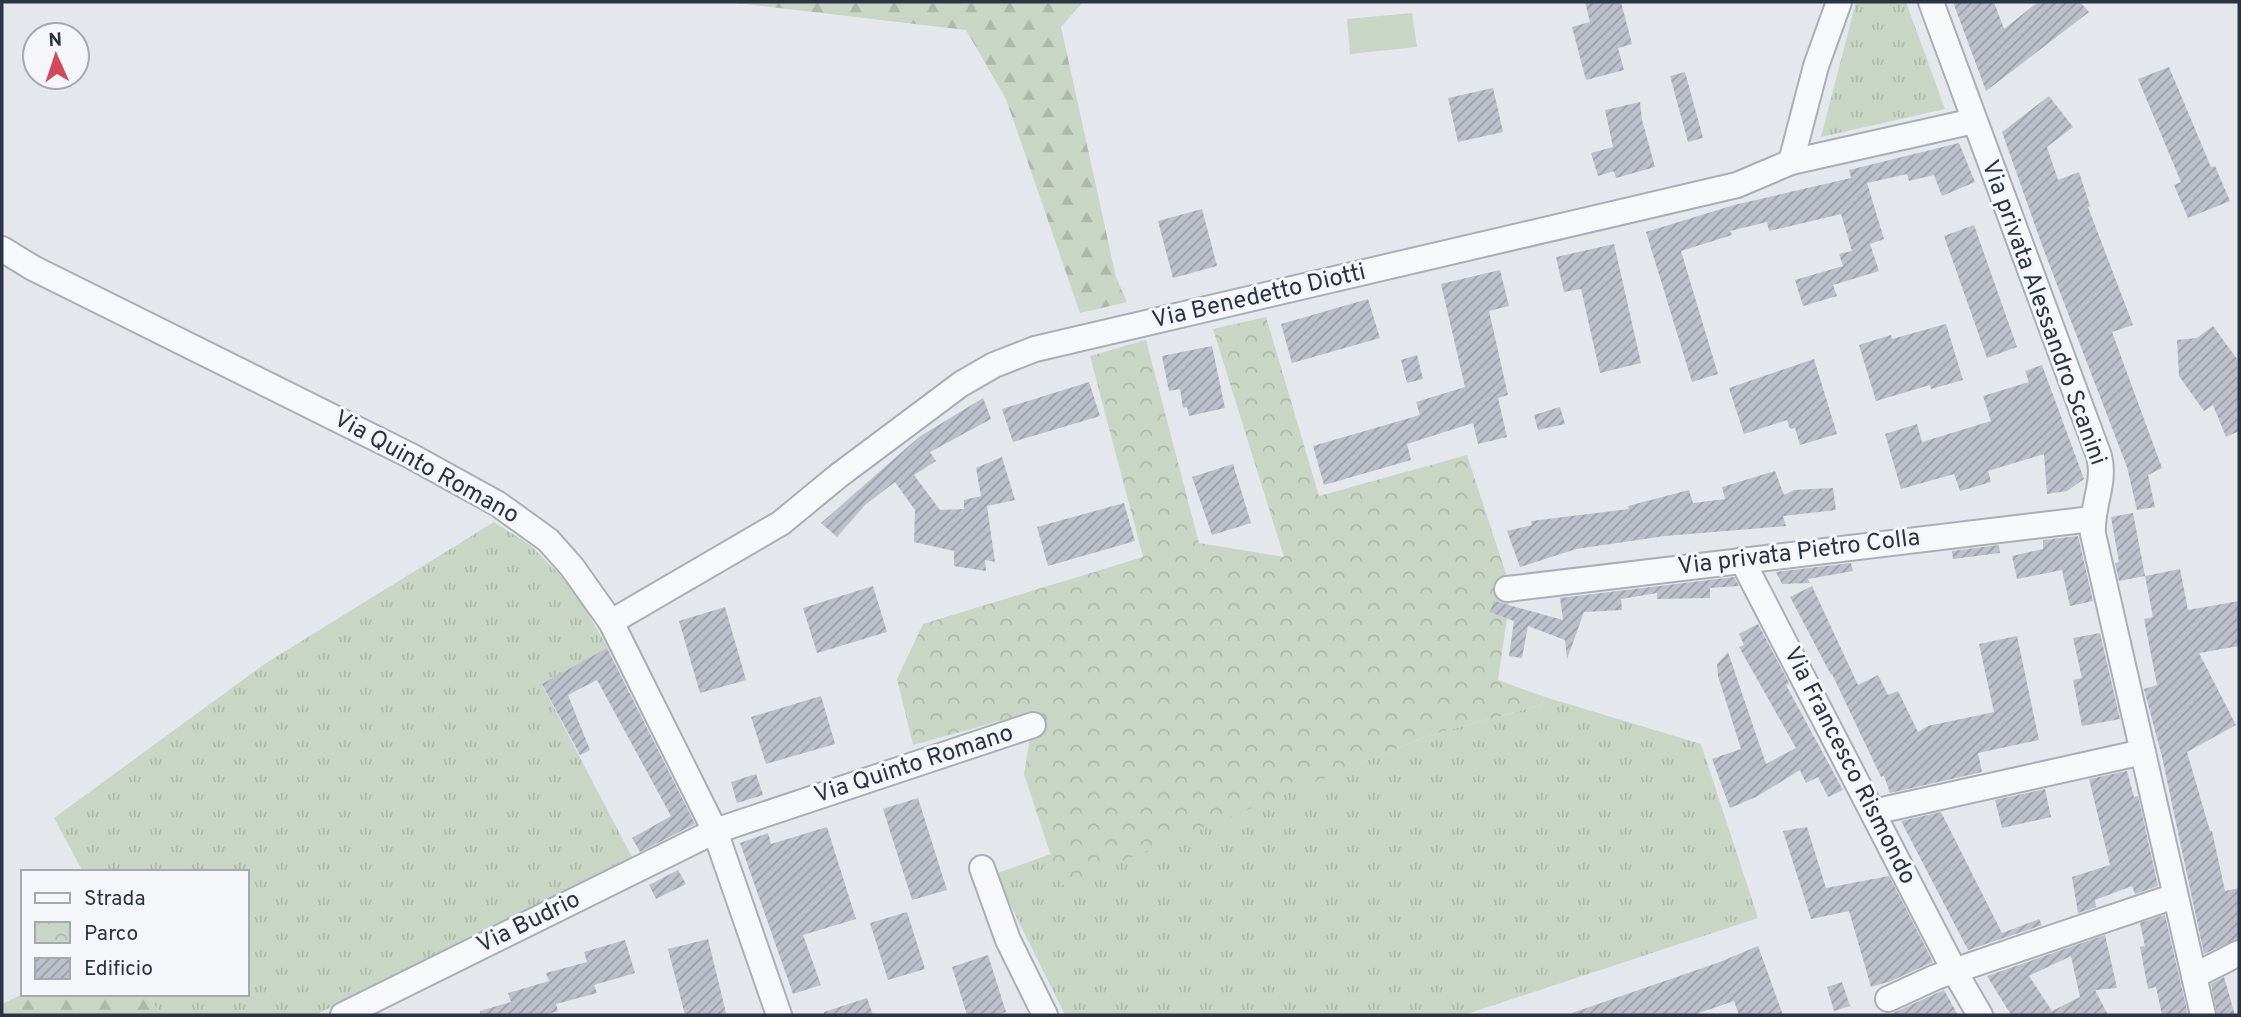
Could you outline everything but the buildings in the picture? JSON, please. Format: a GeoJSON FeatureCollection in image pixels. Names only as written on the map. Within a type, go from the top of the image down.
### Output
{"type":"FeatureCollection","features":[{"type":"Feature","properties":{"kind":"street"},"geometry":{"type":"LineString","coordinates":[[1791,162],[1816,66],[1839,2]]}},
{"type":"Feature","properties":{"kind":"street","name":"Via privata Alessandro Scanini"},"geometry":{"type":"LineString","coordinates":[[1931,2],[2099,456],[2102,468],[2101,483],[2092,519],[2093,534],[2203,1015]]}},
{"type":"Feature","properties":{"kind":"street","name":"Via Benedetto Diotti"},"geometry":{"type":"LineString","coordinates":[[611,622],[781,523],[838,476],[961,384],[994,365],[1035,349],[1737,185],[1791,162],[1974,121]]}},
{"type":"Feature","properties":{"kind":"street","name":"Via Quinto Romano"},"geometry":{"type":"LineString","coordinates":[[2,249],[33,268],[411,456],[498,504],[548,540],[572,567],[611,622],[715,831],[779,1015]]}},
{"type":"Feature","properties":{"kind":"street","name":"Via privata Pietro Colla"},"geometry":{"type":"LineString","coordinates":[[1507,589],[2092,519]]}},
{"type":"Feature","properties":{"kind":"street","name":"Via Francesco Rismondo"},"geometry":{"type":"LineString","coordinates":[[1742,560],[1955,972],[1980,1015]]}},
{"type":"Feature","properties":{"kind":"street","name":"Via Quinto Romano"},"geometry":{"type":"LineString","coordinates":[[715,831],[1033,725]]}},
{"type":"Feature","properties":{"kind":"street"},"geometry":{"type":"LineString","coordinates":[[1873,813],[2143,752]]}},
{"type":"Feature","properties":{"kind":"street","name":"Via Budrio"},"geometry":{"type":"LineString","coordinates":[[343,1015],[372,1008],[715,831]]}},
{"type":"Feature","properties":{"kind":"street"},"geometry":{"type":"LineString","coordinates":[[982,868],[1008,940],[1045,1015]]}},
{"type":"Feature","properties":{"kind":"street"},"geometry":{"type":"LineString","coordinates":[[1888,999],[1936,977],[2175,896]]}},
{"type":"Feature","properties":{"kind":"street"},"geometry":{"type":"LineString","coordinates":[[2194,976],[2239,953]]}},
{"type":"Feature","properties":{"kind":"green space"},"geometry":{"type":"Polygon","coordinates":[[[728,2],[1083,2],[1061,27],[1116,277],[1127,302],[1080,313],[1006,99],[966,30],[728,2]]]}},
{"type":"Feature","properties":{"kind":"green space"},"geometry":{"type":"Polygon","coordinates":[[[1856,2],[1906,2],[1945,109],[1821,137],[1856,2]]]}},
{"type":"Feature","properties":{"kind":"green space"},"geometry":{"type":"Polygon","coordinates":[[[1412,13],[1417,47],[1350,54],[1347,19],[1412,13]]]}},
{"type":"Feature","properties":{"kind":"green space"},"geometry":{"type":"Polygon","coordinates":[[[1266,317],[1319,496],[1467,455],[1507,577],[1509,604],[1498,680],[1545,697],[1541,705],[1430,735],[1061,886],[1024,774],[1030,737],[1022,715],[913,745],[897,679],[923,624],[1143,557],[1090,356],[1146,340],[1199,543],[1284,557],[1213,329],[1266,317]]]}},
{"type":"Feature","properties":{"kind":"green space"},"geometry":{"type":"Polygon","coordinates":[[[494,522],[530,545],[573,588],[608,648],[542,685],[634,861],[315,1015],[160,1015],[150,996],[248,996],[248,870],[82,870],[54,818],[266,663],[494,522]]]}},
{"type":"Feature","properties":{"kind":"green space"},"geometry":{"type":"Polygon","coordinates":[[[1545,697],[1701,744],[1758,918],[1464,1015],[1065,1015],[995,874],[1051,854],[1061,885],[1430,735],[1541,705],[1545,697]]]}},
{"type":"Feature","properties":{"kind":"green space"},"geometry":{"type":"Polygon","coordinates":[[[21,995],[150,996],[160,1015],[2,1015],[2,1004],[21,995]]]}}]}
